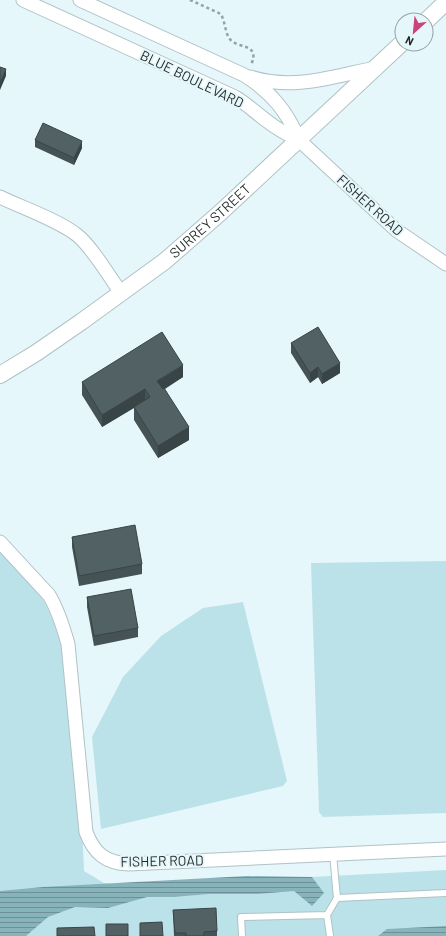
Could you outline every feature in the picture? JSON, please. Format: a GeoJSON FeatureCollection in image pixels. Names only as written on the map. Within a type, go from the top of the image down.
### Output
{"type":"FeatureCollection","features":[{"type":"Feature","properties":{"kind":"street","name":"BLUE BOULEVARD"},"geometry":{"type":"LineString","coordinates":[[23,0],[235,97],[247,104],[267,122],[299,140]]}},
{"type":"Feature","properties":{"kind":"street","name":"BLUE BOULEVARD"},"geometry":{"type":"LineString","coordinates":[[80,0],[276,83],[298,84],[376,68]]}},
{"type":"Feature","properties":{"kind":"street"},"geometry":{"type":"LineString","coordinates":[[434,13],[446,2]]}},
{"type":"Feature","properties":{"kind":"street","name":"SURREY STREET"},"geometry":{"type":"LineString","coordinates":[[0,375],[36,353],[165,261],[221,212],[394,51]]}},
{"type":"Feature","properties":{"kind":"street","name":"BLUE BOULEVARD"},"geometry":{"type":"LineString","coordinates":[[247,71],[256,83],[272,97],[283,110],[293,124],[299,140]]}},
{"type":"Feature","properties":{"kind":"street","name":"FISHER ROAD"},"geometry":{"type":"LineString","coordinates":[[299,140],[396,230],[446,264]]}},
{"type":"Feature","properties":{"kind":"street"},"geometry":{"type":"LineString","coordinates":[[0,197],[62,225],[76,234],[85,243],[121,293]]}},
{"type":"Feature","properties":{"kind":"street","name":"FISHER ROAD"},"geometry":{"type":"LineString","coordinates":[[0,542],[49,595],[64,627],[68,644],[84,823],[89,840],[99,854],[112,861],[129,864],[446,849]]}},
{"type":"Feature","properties":{"kind":"lane"},"geometry":{"type":"LineString","coordinates":[[330,936],[327,915],[337,898],[333,854]]}},
{"type":"Feature","properties":{"kind":"lane"},"geometry":{"type":"LineString","coordinates":[[337,898],[446,893]]}},
{"type":"Feature","properties":{"kind":"lane"},"geometry":{"type":"LineString","coordinates":[[242,936],[241,917],[327,915]]}},
{"type":"Feature","properties":{"kind":"path"},"geometry":{"type":"LineString","coordinates":[[190,0],[221,14],[233,42],[250,49],[253,52],[254,58],[247,71]]}},
{"type":"Feature","properties":{"kind":"shaded area"},"geometry":{"type":"Polygon","coordinates":[[[0,549],[39,592],[50,614],[61,645],[82,824],[84,871],[104,883],[208,894],[312,877],[446,870],[446,936],[0,936],[0,549]]]}},
{"type":"Feature","properties":{"kind":"shaded area"},"geometry":{"type":"Polygon","coordinates":[[[446,561],[446,813],[323,817],[319,812],[311,563],[446,561]]]}},
{"type":"Feature","properties":{"kind":"shaded area"},"geometry":{"type":"Polygon","coordinates":[[[243,602],[287,781],[283,786],[101,829],[92,737],[123,677],[161,636],[203,608],[243,602]]]}},
{"type":"Feature","properties":{"kind":"shaded area"},"geometry":{"type":"Polygon","coordinates":[[[247,876],[312,877],[324,893],[312,906],[294,891],[257,894],[208,894],[174,897],[147,897],[108,908],[75,907],[48,917],[26,936],[0,936],[0,891],[43,887],[247,876]]]}},
{"type":"Feature","properties":{"kind":"shaded area"},"geometry":{"type":"Polygon","coordinates":[[[446,926],[446,936],[378,936],[387,929],[446,926]]]}},
{"type":"Feature","properties":{"kind":"building"},"geometry":{"type":"Polygon","coordinates":[[[0,67],[6,69],[0,83],[0,67]]]}},
{"type":"Feature","properties":{"kind":"building"},"geometry":{"type":"Polygon","coordinates":[[[43,123],[82,141],[74,158],[35,140],[43,123]]]}},
{"type":"Feature","properties":{"kind":"building"},"geometry":{"type":"Polygon","coordinates":[[[318,327],[340,363],[322,374],[318,367],[310,373],[291,343],[318,327]]]}},
{"type":"Feature","properties":{"kind":"building"},"geometry":{"type":"Polygon","coordinates":[[[162,332],[183,365],[157,381],[163,389],[164,388],[189,427],[158,446],[134,407],[150,397],[145,389],[102,415],[82,382],[162,332]]]}},
{"type":"Feature","properties":{"kind":"building"},"geometry":{"type":"Polygon","coordinates":[[[135,525],[142,564],[79,576],[72,537],[135,525]]]}},
{"type":"Feature","properties":{"kind":"building"},"geometry":{"type":"Polygon","coordinates":[[[131,589],[138,628],[94,636],[87,597],[131,589]]]}},
{"type":"Feature","properties":{"kind":"building"},"geometry":{"type":"Polygon","coordinates":[[[216,908],[217,931],[204,932],[204,936],[186,936],[186,933],[175,933],[173,910],[216,908]]]}},
{"type":"Feature","properties":{"kind":"building"},"geometry":{"type":"Polygon","coordinates":[[[162,922],[163,936],[140,936],[140,923],[162,922]]]}},
{"type":"Feature","properties":{"kind":"building"},"geometry":{"type":"Polygon","coordinates":[[[106,924],[128,924],[128,936],[106,936],[106,924]]]}},
{"type":"Feature","properties":{"kind":"building"},"geometry":{"type":"Polygon","coordinates":[[[94,927],[95,936],[57,936],[57,928],[94,927]]]}}]}
